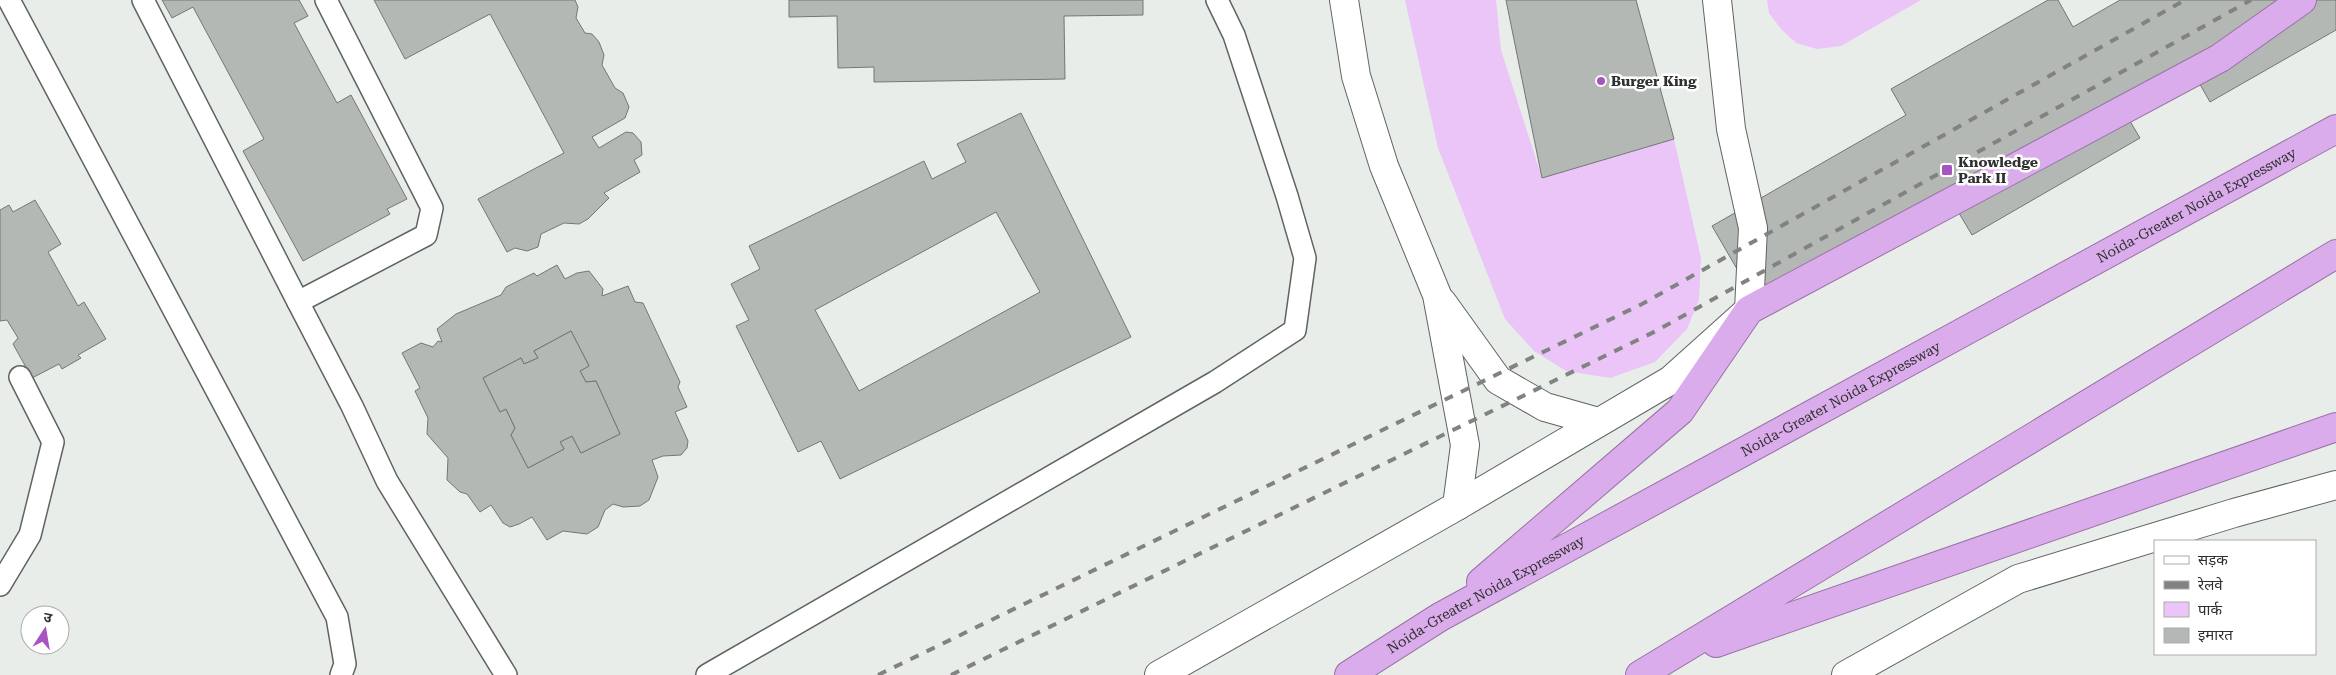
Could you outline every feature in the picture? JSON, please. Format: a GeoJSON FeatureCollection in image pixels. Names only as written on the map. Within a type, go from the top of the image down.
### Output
{"type":"FeatureCollection","features":[{"type":"Feature","properties":{"kind":"highway"},"geometry":{"type":"LineString","coordinates":[[1440,617],[1680,411],[1749,310],[2220,58],[2302,0]]}},
{"type":"Feature","properties":{"kind":"highway","name":"Noida-Greater Noida Expressway"},"geometry":{"type":"LineString","coordinates":[[1349,675],[1440,617],[2336,129]]}},
{"type":"Feature","properties":{"kind":"highway"},"geometry":{"type":"LineString","coordinates":[[1640,675],[2336,254]]}},
{"type":"Feature","properties":{"kind":"highway"},"geometry":{"type":"LineString","coordinates":[[1666,660],[2336,427]]}},
{"type":"Feature","properties":{"kind":"street"},"geometry":{"type":"LineString","coordinates":[[1344,0],[1356,76],[1384,166],[1437,295],[1465,445],[1457,506]]}},
{"type":"Feature","properties":{"kind":"street"},"geometry":{"type":"LineString","coordinates":[[1159,675],[1457,506],[1671,380],[1749,310],[1753,228],[1731,128],[1717,0]]}},
{"type":"Feature","properties":{"kind":"street"},"geometry":{"type":"LineString","coordinates":[[1437,295],[1498,380],[1546,407],[1598,422]]}},
{"type":"Feature","properties":{"kind":"street"},"geometry":{"type":"LineString","coordinates":[[1846,675],[2018,579],[2234,513],[2336,485]]}},
{"type":"Feature","properties":{"kind":"lane"},"geometry":{"type":"LineString","coordinates":[[9,0],[337,617],[345,664],[341,675]]}},
{"type":"Feature","properties":{"kind":"lane"},"geometry":{"type":"LineString","coordinates":[[143,0],[348,397],[387,481],[506,675]]}},
{"type":"Feature","properties":{"kind":"lane"},"geometry":{"type":"LineString","coordinates":[[298,302],[426,235],[432,208],[326,0]]}},
{"type":"Feature","properties":{"kind":"lane"},"geometry":{"type":"LineString","coordinates":[[707,675],[1215,382],[1295,330],[1305,258],[1234,35],[1217,0]]}},
{"type":"Feature","properties":{"kind":"lane"},"geometry":{"type":"LineString","coordinates":[[0,585],[30,535],[54,442],[20,377]]}},
{"type":"Feature","properties":{"kind":"green space"},"geometry":{"type":"Polygon","coordinates":[[[1405,0],[1496,0],[1501,50],[1542,178],[1674,139],[1701,258],[1699,300],[1687,329],[1655,362],[1610,378],[1566,371],[1534,351],[1505,319],[1438,148],[1405,0]]]}},
{"type":"Feature","properties":{"kind":"green space"},"geometry":{"type":"Polygon","coordinates":[[[1767,0],[1921,0],[1841,46],[1817,49],[1796,43],[1781,29],[1769,13],[1767,0]]]}},
{"type":"Feature","properties":{"kind":"building"},"geometry":{"type":"Polygon","coordinates":[[[162,0],[299,0],[308,16],[294,23],[337,103],[351,95],[407,199],[387,209],[390,214],[303,261],[243,151],[264,139],[193,7],[172,18],[162,0]]]}},
{"type":"Feature","properties":{"kind":"building"},"geometry":{"type":"Polygon","coordinates":[[[374,0],[575,0],[578,7],[576,18],[585,33],[592,34],[599,42],[604,55],[602,65],[615,88],[623,93],[629,107],[625,118],[592,137],[599,148],[626,132],[633,133],[641,142],[642,155],[634,160],[640,172],[604,193],[609,198],[588,219],[579,224],[564,223],[541,234],[538,247],[527,251],[515,248],[507,252],[478,199],[564,153],[490,14],[405,59],[374,0]]]}},
{"type":"Feature","properties":{"kind":"building"},"geometry":{"type":"Polygon","coordinates":[[[789,0],[1143,0],[1143,15],[1064,16],[1065,79],[874,82],[874,67],[838,68],[837,16],[789,17],[789,0]]]}},
{"type":"Feature","properties":{"kind":"building"},"geometry":{"type":"Polygon","coordinates":[[[1506,0],[1636,0],[1674,139],[1542,178],[1506,0]]]}},
{"type":"Feature","properties":{"kind":"building","name":"Knowledge Park II"},"geometry":{"type":"Polygon","coordinates":[[[2048,0],[2058,0],[2073,27],[2120,0],[2336,0],[2336,30],[2210,102],[2193,72],[2124,111],[2140,138],[1972,235],[1953,203],[1762,312],[1712,226],[1906,115],[1891,89],[2048,0]]]}},
{"type":"Feature","properties":{"kind":"building"},"geometry":{"type":"Polygon","coordinates":[[[1021,113],[1131,337],[840,479],[821,441],[798,452],[736,326],[749,320],[731,284],[760,269],[749,246],[924,161],[932,179],[966,162],[957,144],[1021,113]],[[996,212],[815,310],[859,391],[1040,292],[996,212]]]}},
{"type":"Feature","properties":{"kind":"building"},"geometry":{"type":"Polygon","coordinates":[[[35,200],[61,244],[48,252],[78,306],[84,302],[106,339],[78,355],[81,358],[62,369],[59,364],[32,378],[13,344],[18,338],[7,320],[0,321],[0,210],[9,205],[13,212],[35,200]]]}},
{"type":"Feature","properties":{"kind":"building"},"geometry":{"type":"Polygon","coordinates":[[[557,265],[565,279],[577,273],[589,271],[603,289],[602,296],[628,286],[635,302],[643,303],[680,382],[678,387],[687,407],[675,412],[688,441],[687,448],[681,455],[663,456],[652,460],[658,477],[649,500],[640,506],[623,507],[613,504],[605,510],[598,527],[587,534],[563,531],[547,540],[532,517],[510,527],[503,523],[491,505],[480,512],[467,494],[460,492],[447,480],[448,458],[427,434],[428,418],[415,391],[420,388],[402,353],[421,343],[433,347],[438,341],[442,342],[437,329],[456,314],[501,295],[506,287],[534,273],[537,276],[557,265]],[[571,331],[534,351],[538,358],[524,364],[521,358],[483,378],[500,412],[506,409],[515,428],[511,435],[528,468],[564,449],[560,442],[572,436],[581,453],[620,434],[596,381],[586,382],[580,371],[589,366],[571,331]]]}},
{"type":"Feature","properties":{"kind":"building"},"geometry":{"type":"Polygon","coordinates":[[[571,331],[589,366],[580,371],[586,382],[596,381],[620,434],[581,453],[572,436],[560,442],[564,449],[528,468],[511,435],[515,428],[506,409],[500,412],[483,378],[521,358],[524,364],[538,358],[534,351],[571,331]]]}},
{"type":"Feature","properties":{"kind":"railway"},"geometry":{"type":"LineString","coordinates":[[878,675],[1642,304],[2185,0]]}},
{"type":"Feature","properties":{"kind":"railway"},"geometry":{"type":"LineString","coordinates":[[951,675],[1656,331],[2251,0]]}},
{"type":"Feature","properties":{"kind":"place","name":"Burger King"},"geometry":{"type":"Point","coordinates":[1601,81]}},
{"type":"Feature","properties":{"kind":"place","name":"Knowledge Park II"},"geometry":{"type":"Point","coordinates":[1947,170]}}]}
